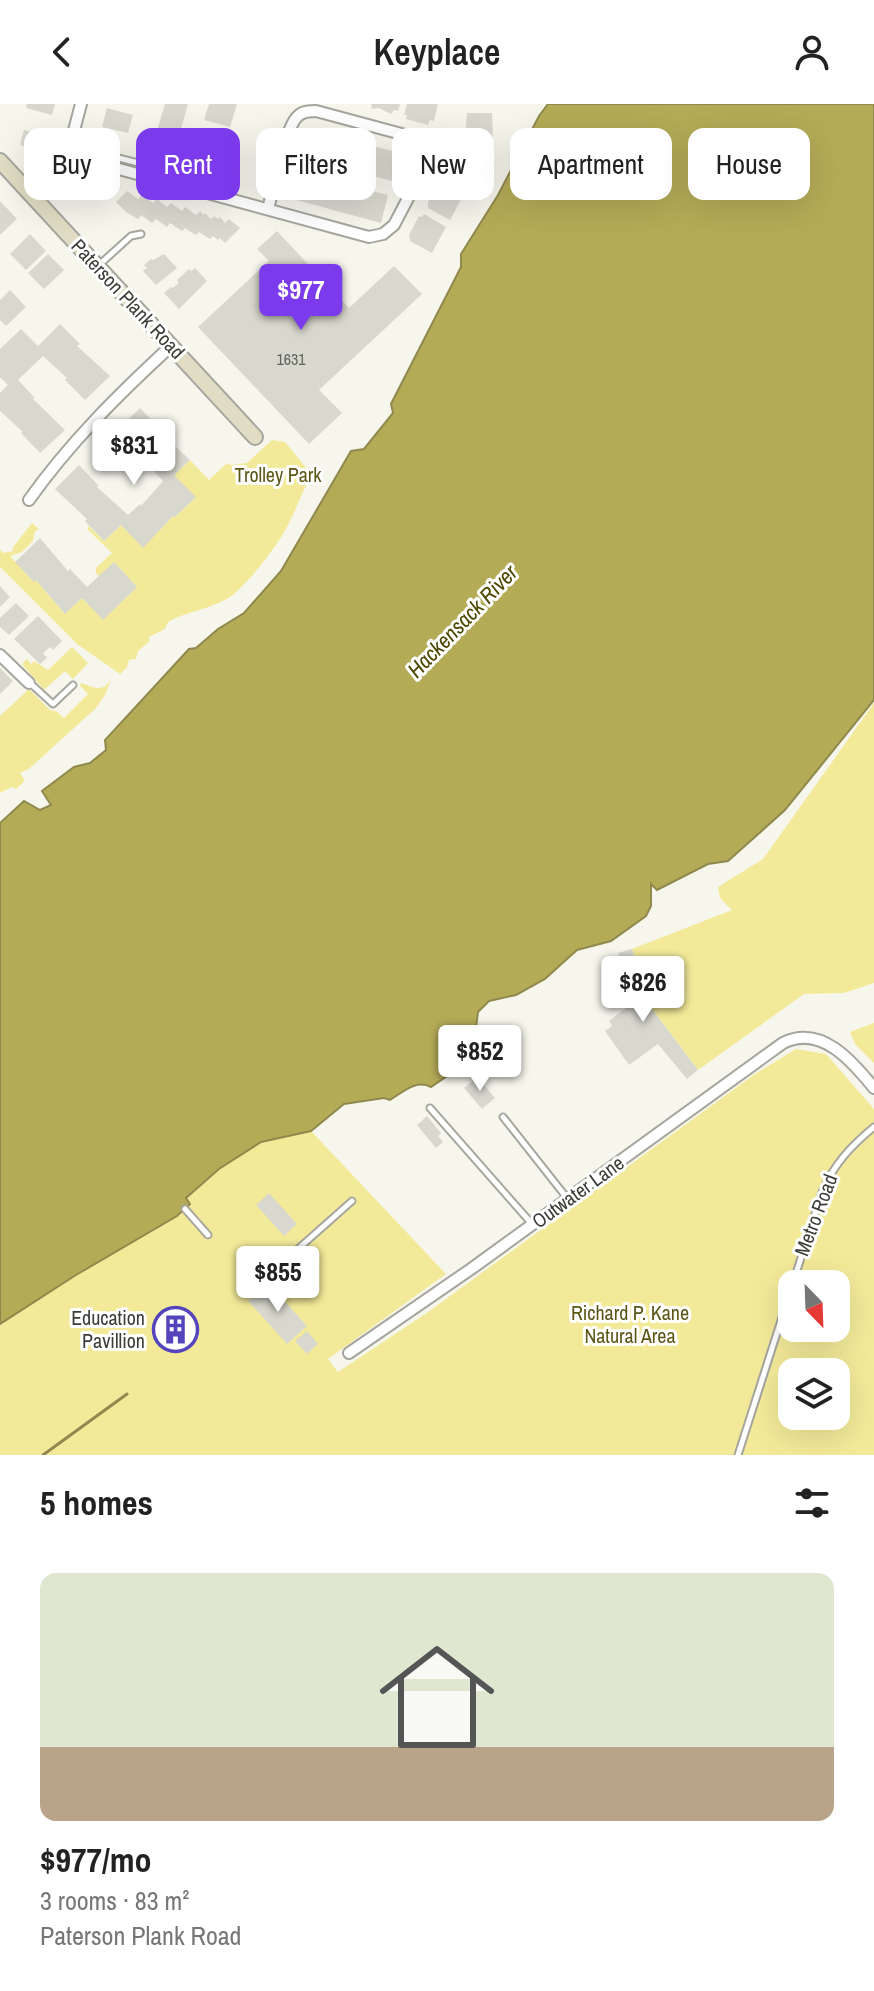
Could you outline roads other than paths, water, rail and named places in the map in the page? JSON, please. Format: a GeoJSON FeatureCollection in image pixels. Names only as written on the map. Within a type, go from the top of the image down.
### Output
{"type":"FeatureCollection","features":[{"type":"Feature","properties":{"kind":"street"},"geometry":{"type":"LineString","coordinates":[[76,128],[81,104]]}},
{"type":"Feature","properties":{"kind":"street"},"geometry":{"type":"LineString","coordinates":[[120,165],[268,209],[369,237],[383,234],[394,225],[428,160],[425,150],[409,136],[316,111],[304,112],[295,117],[288,132],[268,209]]}},
{"type":"Feature","properties":{"kind":"street","name":"Paterson Plank Road"},"geometry":{"type":"LineString","coordinates":[[0,161],[24,188]]}},
{"type":"Feature","properties":{"kind":"street","name":"Paterson Plank Road"},"geometry":{"type":"LineString","coordinates":[[36,200],[255,437]]}},
{"type":"Feature","properties":{"kind":"street"},"geometry":{"type":"LineString","coordinates":[[29,500],[55,463],[120,392],[172,345]]}},
{"type":"Feature","properties":{"kind":"street"},"geometry":{"type":"LineString","coordinates":[[0,655],[29,683]]}},
{"type":"Feature","properties":{"kind":"street","name":"Outwater Lane"},"geometry":{"type":"LineString","coordinates":[[349,1353],[789,1040],[808,1038],[822,1041],[838,1050],[874,1088]]}},
{"type":"Feature","properties":{"kind":"lane"},"geometry":{"type":"LineString","coordinates":[[98,266],[131,236],[141,234]]}},
{"type":"Feature","properties":{"kind":"lane"},"geometry":{"type":"LineString","coordinates":[[29,683],[53,704],[73,685]]}},
{"type":"Feature","properties":{"kind":"lane"},"geometry":{"type":"LineString","coordinates":[[430,1108],[532,1224]]}},
{"type":"Feature","properties":{"kind":"lane"},"geometry":{"type":"LineString","coordinates":[[503,1117],[568,1198]]}},
{"type":"Feature","properties":{"kind":"lane","name":"Metro Road"},"geometry":{"type":"LineString","coordinates":[[738,1455],[822,1192],[831,1171],[851,1146],[874,1127]]}},
{"type":"Feature","properties":{"kind":"lane"},"geometry":{"type":"LineString","coordinates":[[273,1271],[352,1201]]}},
{"type":"Feature","properties":{"kind":"lane"},"geometry":{"type":"LineString","coordinates":[[185,1209],[208,1235]]}},
{"type":"Feature","properties":{"kind":"water","name":"Hackensack River"},"geometry":{"type":"Polygon","coordinates":[[[548,104],[874,104],[874,700],[785,810],[728,861],[708,864],[657,890],[651,884],[651,906],[646,916],[611,941],[577,950],[545,979],[516,995],[489,1001],[478,1012],[472,1059],[431,1087],[415,1085],[390,1100],[384,1098],[344,1104],[311,1131],[261,1142],[219,1169],[186,1198],[190,1204],[177,1216],[0,1324],[0,823],[24,801],[40,810],[51,805],[42,791],[74,767],[90,763],[106,750],[105,740],[189,649],[196,648],[244,613],[281,571],[351,451],[364,449],[393,413],[391,404],[461,267],[461,254],[510,172],[510,200],[672,200],[672,128],[533,128],[548,104]]]}},
{"type":"Feature","properties":{"kind":"waterway"},"geometry":{"type":"LineString","coordinates":[[43,1455],[127,1394]]}},
{"type":"Feature","properties":{"kind":"place","name":"Education Pavillion"},"geometry":{"type":"Point","coordinates":[176,1330]}},
{"type":"Feature","properties":{"kind":"park label","name":"Trolley Park"},"geometry":{"type":"Point","coordinates":[278,475]}},
{"type":"Feature","properties":{"kind":"park label","name":"Richard P. Kane Natural Area"},"geometry":{"type":"Point","coordinates":[630,1324]}}]}
